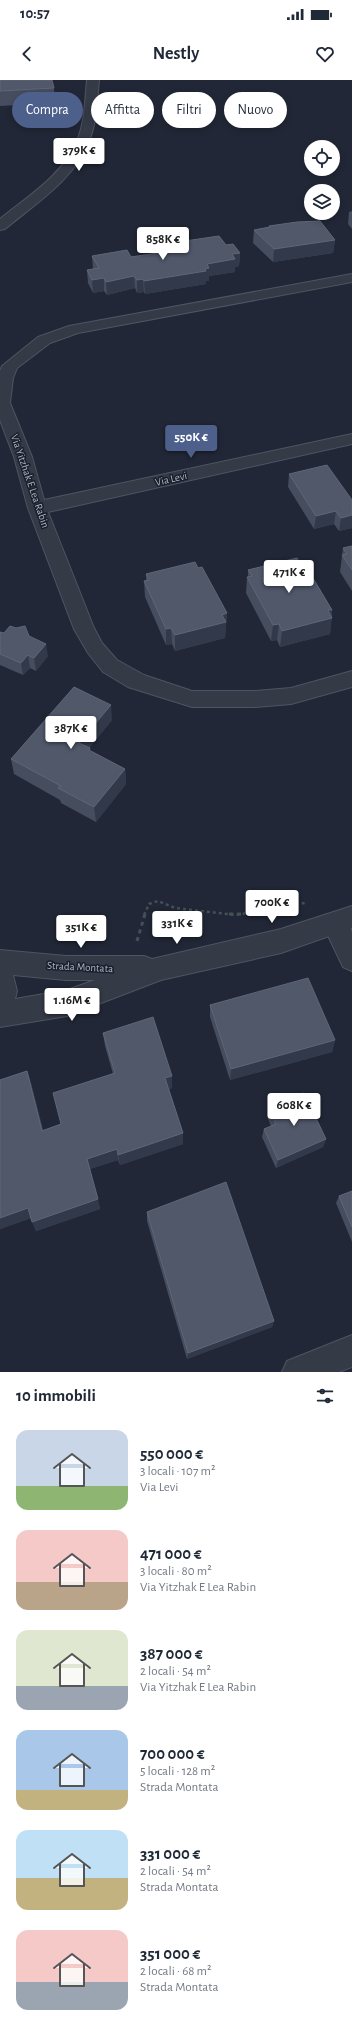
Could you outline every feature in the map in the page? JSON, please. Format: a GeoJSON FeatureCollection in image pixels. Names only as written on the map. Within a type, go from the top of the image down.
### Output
{"type":"FeatureCollection","features":[{"type":"Feature","properties":{"kind":"street"},"geometry":{"type":"LineString","coordinates":[[0,226],[55,183],[69,166],[83,140],[93,80]]}},
{"type":"Feature","properties":{"kind":"street","name":"Via Yitzhak E Lea Rabin"},"geometry":{"type":"LineString","coordinates":[[352,278],[74,329],[44,340],[21,356],[10,366],[5,378],[2,403],[24,457],[37,508],[84,629],[95,648],[110,666],[136,681],[163,692],[192,699],[219,700],[291,696],[352,679]]}},
{"type":"Feature","properties":{"kind":"street","name":"Via Levi"},"geometry":{"type":"LineString","coordinates":[[37,508],[352,439]]}},
{"type":"Feature","properties":{"kind":"street"},"geometry":{"type":"LineString","coordinates":[[343,920],[352,959]]}},
{"type":"Feature","properties":{"kind":"street","name":"Strada Montata"},"geometry":{"type":"LineString","coordinates":[[0,1014],[67,1003],[161,968],[281,941],[343,920]]}},
{"type":"Feature","properties":{"kind":"street","name":"Strada Montata"},"geometry":{"type":"LineString","coordinates":[[0,962],[66,968],[161,968]]}},
{"type":"Feature","properties":{"kind":"street"},"geometry":{"type":"LineString","coordinates":[[0,975],[4,991],[0,1006]]}},
{"type":"Feature","properties":{"kind":"street"},"geometry":{"type":"LineString","coordinates":[[298,1372],[352,1351]]}},
{"type":"Feature","properties":{"kind":"path"},"geometry":{"type":"LineString","coordinates":[[132,969],[140,926],[149,904],[158,901],[175,908],[236,915],[310,902]]}},
{"type":"Feature","properties":{"kind":"building"},"geometry":{"type":"Polygon","coordinates":[[[0,80],[52,80],[54,88],[0,91],[0,80]]]}},
{"type":"Feature","properties":{"kind":"building"},"geometry":{"type":"Polygon","coordinates":[[[320,221],[335,240],[274,249],[254,230],[297,222],[320,221]]]}},
{"type":"Feature","properties":{"kind":"building"},"geometry":{"type":"Polygon","coordinates":[[[219,236],[226,245],[233,244],[240,253],[232,254],[235,259],[207,264],[209,268],[205,269],[206,271],[144,281],[143,279],[137,280],[134,276],[106,282],[104,278],[92,280],[87,270],[99,268],[92,256],[127,250],[131,257],[190,248],[185,241],[219,236]]]}},
{"type":"Feature","properties":{"kind":"building"},"geometry":{"type":"Polygon","coordinates":[[[327,465],[352,500],[352,515],[341,518],[336,511],[316,516],[289,474],[327,465]]]}},
{"type":"Feature","properties":{"kind":"building"},"geometry":{"type":"Polygon","coordinates":[[[352,546],[352,570],[342,555],[347,554],[343,548],[352,546]]]}},
{"type":"Feature","properties":{"kind":"building"},"geometry":{"type":"Polygon","coordinates":[[[297,558],[300,564],[304,563],[332,610],[328,610],[332,618],[282,631],[279,624],[273,625],[247,577],[252,576],[248,570],[297,558]]]}},
{"type":"Feature","properties":{"kind":"building"},"geometry":{"type":"Polygon","coordinates":[[[195,562],[198,568],[202,567],[227,613],[222,615],[226,622],[175,635],[171,628],[166,629],[144,581],[149,580],[146,574],[195,562]]]}},
{"type":"Feature","properties":{"kind":"building"},"geometry":{"type":"Polygon","coordinates":[[[10,626],[16,628],[25,626],[29,636],[46,644],[34,658],[28,655],[21,663],[0,654],[0,632],[4,633],[10,626]]]}},
{"type":"Feature","properties":{"kind":"building"},"geometry":{"type":"Polygon","coordinates":[[[74,687],[111,705],[79,743],[125,769],[94,807],[58,788],[61,786],[11,759],[74,687]]]}},
{"type":"Feature","properties":{"kind":"building"},"geometry":{"type":"Polygon","coordinates":[[[308,978],[335,1040],[231,1069],[210,1005],[308,978]]]}},
{"type":"Feature","properties":{"kind":"building"},"geometry":{"type":"Polygon","coordinates":[[[153,1017],[172,1076],[165,1078],[183,1133],[118,1155],[117,1149],[87,1159],[98,1199],[32,1222],[28,1208],[0,1218],[0,1080],[27,1071],[42,1131],[61,1124],[53,1093],[115,1073],[103,1033],[153,1017]]]}},
{"type":"Feature","properties":{"kind":"building"},"geometry":{"type":"Polygon","coordinates":[[[304,1093],[326,1139],[278,1160],[264,1129],[276,1124],[269,1108],[304,1093]]]}},
{"type":"Feature","properties":{"kind":"building"},"geometry":{"type":"Polygon","coordinates":[[[226,1182],[274,1321],[188,1353],[147,1212],[226,1182]]]}},
{"type":"Feature","properties":{"kind":"building"},"geometry":{"type":"Polygon","coordinates":[[[352,1191],[352,1227],[339,1196],[352,1191]]]}}]}
